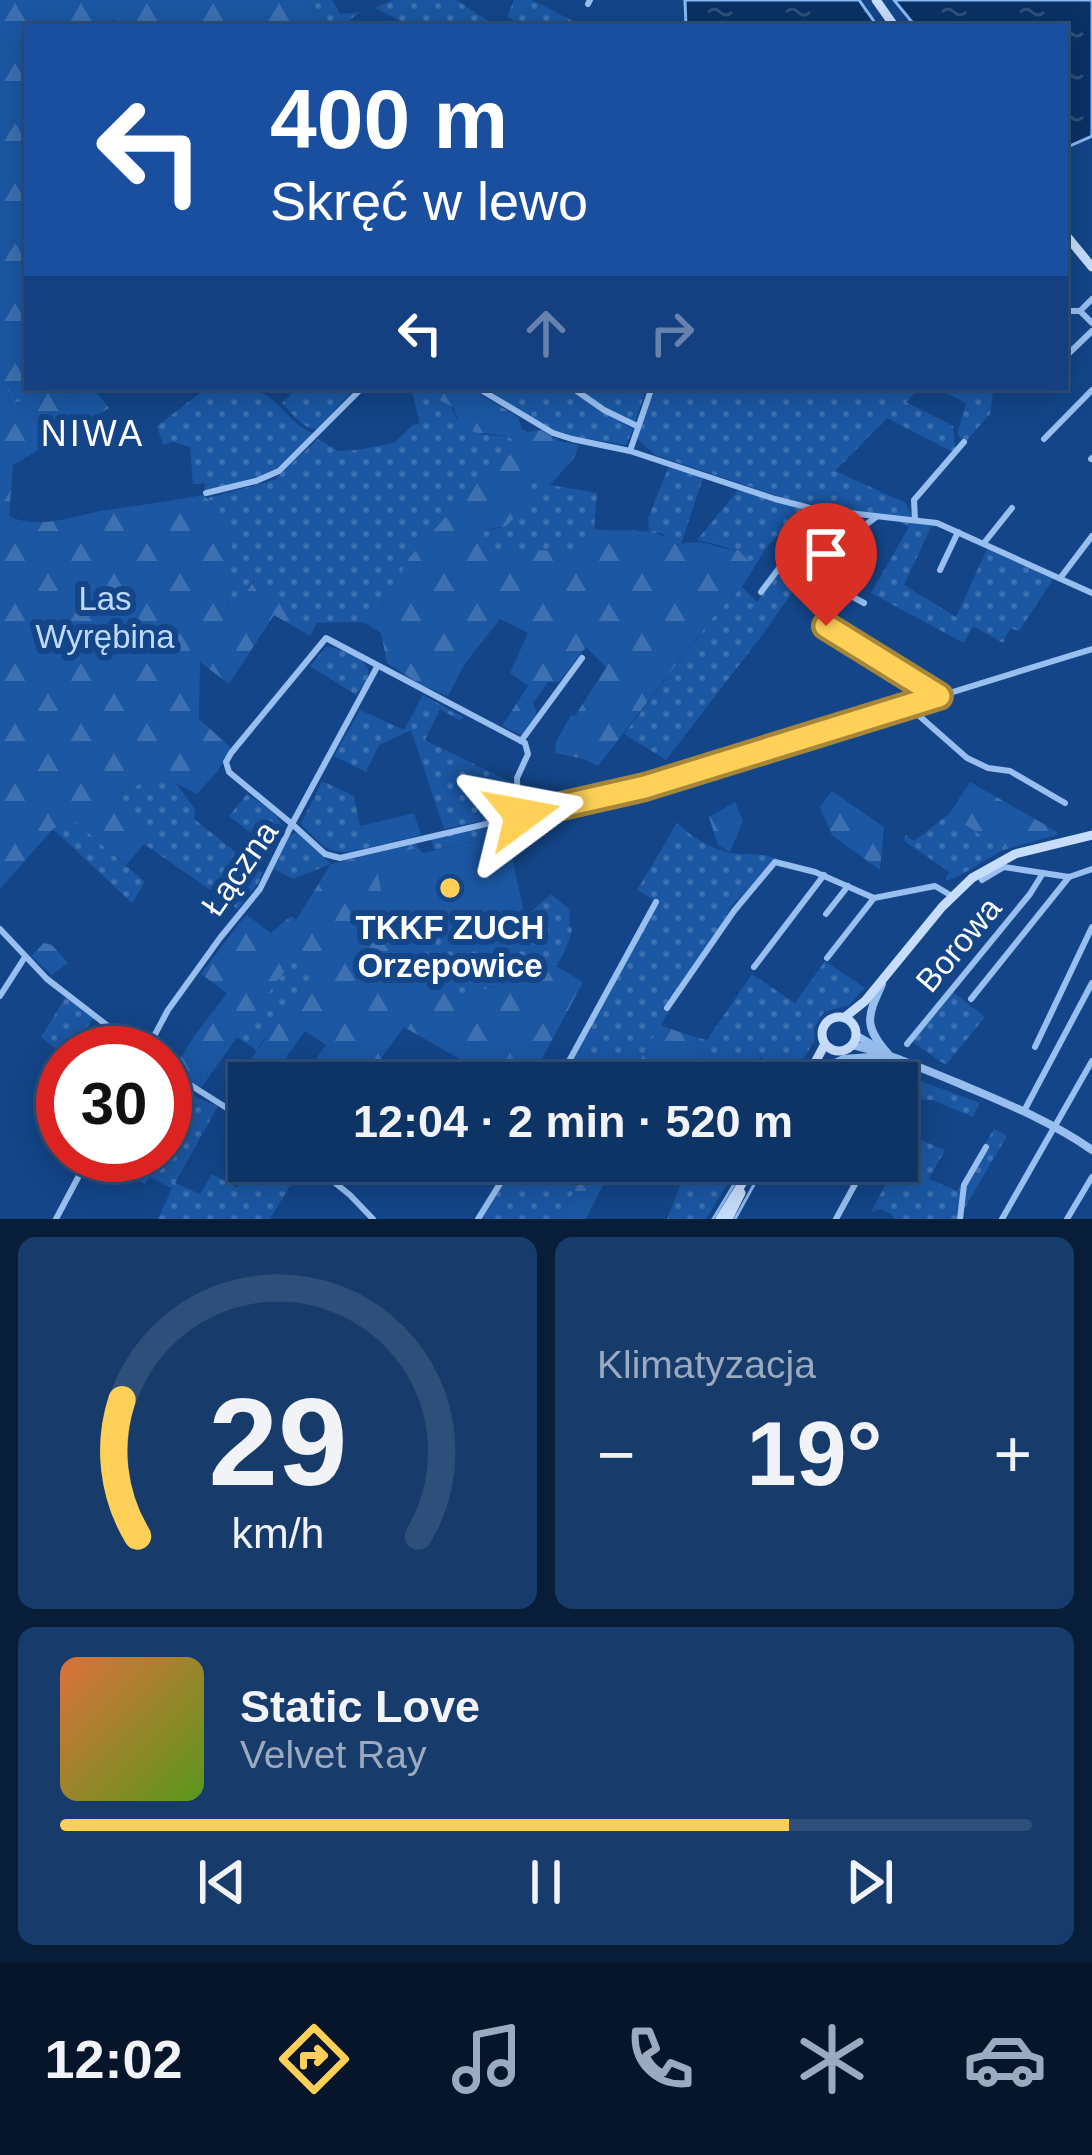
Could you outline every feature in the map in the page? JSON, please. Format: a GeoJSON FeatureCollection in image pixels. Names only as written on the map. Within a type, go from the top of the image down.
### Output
{"type":"FeatureCollection","features":[{"type":"Feature","properties":{"kind":"main road"},"geometry":{"type":"LineString","coordinates":[[1068,239],[1092,267]]}},
{"type":"Feature","properties":{"kind":"main road"},"geometry":{"type":"LineString","coordinates":[[852,1031],[835,1016],[824,1024],[822,1034],[830,1047],[844,1051],[865,1001],[952,896],[982,870],[1028,850],[1092,835]]}},
{"type":"Feature","properties":{"kind":"main road"},"geometry":{"type":"LineString","coordinates":[[821,1062],[830,1047]]}},
{"type":"Feature","properties":{"kind":"main road"},"geometry":{"type":"LineString","coordinates":[[819,1062],[830,1047]]}},
{"type":"Feature","properties":{"kind":"main road"},"geometry":{"type":"LineString","coordinates":[[724,1219],[745,1182]]}},
{"type":"Feature","properties":{"kind":"street"},"geometry":{"type":"LineString","coordinates":[[1068,311],[1080,310],[1092,299]]}},
{"type":"Feature","properties":{"kind":"street"},"geometry":{"type":"LineString","coordinates":[[1068,353],[1092,327],[1080,310]]}},
{"type":"Feature","properties":{"kind":"street"},"geometry":{"type":"LineString","coordinates":[[206,493],[256,482],[279,471],[360,390]]}},
{"type":"Feature","properties":{"kind":"street"},"geometry":{"type":"LineString","coordinates":[[481,390],[572,440],[629,451],[823,510],[938,523],[1092,593]]}},
{"type":"Feature","properties":{"kind":"street"},"geometry":{"type":"LineString","coordinates":[[575,390],[637,426]]}},
{"type":"Feature","properties":{"kind":"street"},"geometry":{"type":"LineString","coordinates":[[629,451],[650,390]]}},
{"type":"Feature","properties":{"kind":"street"},"geometry":{"type":"LineString","coordinates":[[1044,440],[1092,390]]}},
{"type":"Feature","properties":{"kind":"street"},"geometry":{"type":"LineString","coordinates":[[915,520],[914,500],[964,442]]}},
{"type":"Feature","properties":{"kind":"street"},"geometry":{"type":"LineString","coordinates":[[984,543],[1012,508]]}},
{"type":"Feature","properties":{"kind":"street"},"geometry":{"type":"LineString","coordinates":[[761,592],[823,510]]}},
{"type":"Feature","properties":{"kind":"street"},"geometry":{"type":"LineString","coordinates":[[864,603],[822,580],[817,569],[826,555],[876,518]]}},
{"type":"Feature","properties":{"kind":"street"},"geometry":{"type":"LineString","coordinates":[[940,570],[958,532]]}},
{"type":"Feature","properties":{"kind":"street"},"geometry":{"type":"LineString","coordinates":[[1061,577],[1092,536]]}},
{"type":"Feature","properties":{"kind":"street"},"geometry":{"type":"LineString","coordinates":[[826,626],[939,696]]}},
{"type":"Feature","properties":{"kind":"street"},"geometry":{"type":"LineString","coordinates":[[377,667],[292,824],[232,776],[226,765],[229,756],[326,638],[521,741],[528,751],[517,778],[518,816]]}},
{"type":"Feature","properties":{"kind":"street","name":"Łączna"},"geometry":{"type":"LineString","coordinates":[[159,1026],[260,889],[292,824],[336,859],[645,787],[1092,649]]}},
{"type":"Feature","properties":{"kind":"street"},"geometry":{"type":"LineString","coordinates":[[521,741],[582,658]]}},
{"type":"Feature","properties":{"kind":"street"},"geometry":{"type":"LineString","coordinates":[[908,706],[968,758],[988,768],[1010,771],[1065,803]]}},
{"type":"Feature","properties":{"kind":"street"},"geometry":{"type":"LineString","coordinates":[[668,1007],[734,911],[775,862],[824,875],[874,898],[827,958]]}},
{"type":"Feature","properties":{"kind":"street","name":"Borowa"},"geometry":{"type":"LineString","coordinates":[[982,880],[1004,867],[1069,877],[1092,869]]}},
{"type":"Feature","properties":{"kind":"street","name":"Borowa"},"geometry":{"type":"LineString","coordinates":[[907,1044],[1043,873]]}},
{"type":"Feature","properties":{"kind":"street"},"geometry":{"type":"LineString","coordinates":[[754,967],[824,875]]}},
{"type":"Feature","properties":{"kind":"street","name":"Borowa"},"geometry":{"type":"LineString","coordinates":[[971,999],[1069,877]]}},
{"type":"Feature","properties":{"kind":"street"},"geometry":{"type":"LineString","coordinates":[[826,914],[848,886]]}},
{"type":"Feature","properties":{"kind":"street","name":"Borowa"},"geometry":{"type":"LineString","coordinates":[[874,898],[933,886],[952,896]]}},
{"type":"Feature","properties":{"kind":"street"},"geometry":{"type":"LineString","coordinates":[[568,1062],[656,902]]}},
{"type":"Feature","properties":{"kind":"street"},"geometry":{"type":"LineString","coordinates":[[1035,1047],[1092,927]]}},
{"type":"Feature","properties":{"kind":"street"},"geometry":{"type":"LineString","coordinates":[[0,929],[54,985],[108,1026]]}},
{"type":"Feature","properties":{"kind":"street"},"geometry":{"type":"LineString","coordinates":[[0,996],[25,957]]}},
{"type":"Feature","properties":{"kind":"street"},"geometry":{"type":"LineString","coordinates":[[885,977],[869,1021],[872,1035],[889,1055]]}},
{"type":"Feature","properties":{"kind":"street"},"geometry":{"type":"LineString","coordinates":[[1024,1111],[1092,982]]}},
{"type":"Feature","properties":{"kind":"street"},"geometry":{"type":"LineString","coordinates":[[852,1031],[889,1055],[1024,1111],[1092,1150]]}},
{"type":"Feature","properties":{"kind":"street"},"geometry":{"type":"LineString","coordinates":[[837,1062],[889,1055]]}},
{"type":"Feature","properties":{"kind":"street"},"geometry":{"type":"LineString","coordinates":[[1002,1219],[1092,1061]]}},
{"type":"Feature","properties":{"kind":"street"},"geometry":{"type":"LineString","coordinates":[[192,1087],[228,1109]]}},
{"type":"Feature","properties":{"kind":"street"},"geometry":{"type":"LineString","coordinates":[[960,1219],[964,1185],[986,1147]]}},
{"type":"Feature","properties":{"kind":"street"},"geometry":{"type":"LineString","coordinates":[[1066,1219],[1092,1177]]}},
{"type":"Feature","properties":{"kind":"street"},"geometry":{"type":"LineString","coordinates":[[56,1219],[76,1182]]}},
{"type":"Feature","properties":{"kind":"street"},"geometry":{"type":"LineString","coordinates":[[333,1182],[373,1219]]}},
{"type":"Feature","properties":{"kind":"street"},"geometry":{"type":"LineString","coordinates":[[478,1219],[501,1182]]}},
{"type":"Feature","properties":{"kind":"street"},"geometry":{"type":"LineString","coordinates":[[836,1219],[856,1182]]}},
{"type":"Feature","properties":{"kind":"green space","name":"Las Wyrębina"},"geometry":{"type":"Polygon","coordinates":[[[0,0],[308,0],[316,24],[119,24],[116,20],[24,24],[24,380],[8,390],[9,405],[49,390],[56,390],[65,400],[94,390],[109,408],[13,465],[9,516],[45,522],[203,495],[225,517],[231,534],[227,564],[235,584],[227,604],[233,610],[255,580],[284,603],[310,636],[274,615],[229,684],[200,662],[199,719],[231,748],[197,794],[157,780],[117,795],[151,836],[126,865],[72,819],[53,829],[0,889],[0,0]]]}},
{"type":"Feature","properties":{"kind":"green space"},"geometry":{"type":"Polygon","coordinates":[[[308,0],[332,0],[340,14],[360,12],[345,24],[316,24],[308,0]]]}},
{"type":"Feature","properties":{"kind":"green space"},"geometry":{"type":"Polygon","coordinates":[[[392,0],[456,0],[493,24],[406,24],[375,8],[392,0]]]}},
{"type":"Feature","properties":{"kind":"green space"},"geometry":{"type":"Polygon","coordinates":[[[514,0],[532,0],[575,22],[522,24],[507,17],[514,0]]]}},
{"type":"Feature","properties":{"kind":"green space"},"geometry":{"type":"Polygon","coordinates":[[[24,380],[24,390],[49,390],[9,406],[8,390],[24,380]]]}},
{"type":"Feature","properties":{"kind":"green space"},"geometry":{"type":"Polygon","coordinates":[[[56,390],[83,390],[65,400],[56,390]]]}},
{"type":"Feature","properties":{"kind":"green space"},"geometry":{"type":"Polygon","coordinates":[[[204,390],[246,390],[260,392],[312,433],[277,468],[204,490],[205,483],[193,484],[190,447],[173,442],[163,445],[157,426],[204,390]]]}},
{"type":"Feature","properties":{"kind":"green space"},"geometry":{"type":"Polygon","coordinates":[[[292,390],[353,390],[317,429],[302,423],[282,403],[292,390]]]}},
{"type":"Feature","properties":{"kind":"green space"},"geometry":{"type":"Polygon","coordinates":[[[422,390],[446,402],[456,418],[480,434],[511,437],[515,444],[510,455],[478,481],[409,558],[391,594],[371,619],[317,623],[310,636],[284,603],[254,580],[233,611],[227,603],[235,584],[226,564],[231,536],[208,498],[274,480],[318,439],[338,451],[394,443],[420,423],[412,393],[422,390]]]}},
{"type":"Feature","properties":{"kind":"green space"},"geometry":{"type":"Polygon","coordinates":[[[422,390],[473,390],[518,417],[522,429],[541,430],[579,445],[550,485],[533,479],[529,494],[506,526],[484,530],[483,537],[494,551],[585,553],[601,530],[631,531],[661,535],[677,545],[703,543],[738,550],[750,562],[742,587],[713,617],[598,766],[555,753],[571,715],[575,716],[606,667],[586,647],[559,682],[548,682],[533,703],[537,713],[521,735],[502,726],[528,686],[510,673],[528,633],[500,619],[464,665],[448,696],[387,663],[381,633],[363,622],[386,601],[409,558],[478,481],[510,455],[514,440],[470,431],[454,408],[422,390]]]}},
{"type":"Feature","properties":{"kind":"green space"},"geometry":{"type":"Polygon","coordinates":[[[488,390],[568,390],[633,429],[626,445],[558,434],[488,390]]]}},
{"type":"Feature","properties":{"kind":"green space"},"geometry":{"type":"Polygon","coordinates":[[[578,390],[644,390],[635,422],[604,409],[578,390]]]}},
{"type":"Feature","properties":{"kind":"green space"},"geometry":{"type":"Polygon","coordinates":[[[655,390],[918,390],[906,402],[953,426],[955,449],[887,418],[835,471],[906,503],[912,517],[793,501],[655,455],[636,438],[655,390]]]}},
{"type":"Feature","properties":{"kind":"green space"},"geometry":{"type":"Polygon","coordinates":[[[940,390],[995,390],[990,414],[967,440],[958,432],[966,403],[940,390]]]}},
{"type":"Feature","properties":{"kind":"green space"},"geometry":{"type":"Polygon","coordinates":[[[669,466],[703,478],[681,544],[676,545],[661,533],[649,533],[648,518],[669,466]]]}},
{"type":"Feature","properties":{"kind":"green space"},"geometry":{"type":"Polygon","coordinates":[[[533,479],[550,485],[597,493],[594,529],[601,530],[588,543],[585,554],[580,550],[500,553],[483,537],[484,530],[500,528],[529,494],[533,479]]]}},
{"type":"Feature","properties":{"kind":"green space"},"geometry":{"type":"Polygon","coordinates":[[[738,490],[819,512],[803,535],[786,527],[742,587],[750,562],[733,550],[697,540],[738,490]]]}},
{"type":"Feature","properties":{"kind":"green space"},"geometry":{"type":"Polygon","coordinates":[[[824,514],[862,519],[805,574],[666,760],[624,734],[713,617],[742,587],[757,602],[824,514]]]}},
{"type":"Feature","properties":{"kind":"green space"},"geometry":{"type":"Polygon","coordinates":[[[899,522],[937,527],[931,527],[904,585],[956,617],[987,549],[1054,578],[1019,631],[1010,628],[1003,643],[973,626],[964,643],[871,593],[909,527],[899,522]]]}},
{"type":"Feature","properties":{"kind":"green space"},"geometry":{"type":"Polygon","coordinates":[[[326,647],[347,652],[366,664],[367,679],[356,695],[310,666],[326,647]]]}},
{"type":"Feature","properties":{"kind":"green space"},"geometry":{"type":"Polygon","coordinates":[[[423,695],[463,717],[461,721],[440,709],[425,740],[511,782],[516,814],[444,829],[411,730],[379,745],[366,772],[334,756],[360,710],[404,730],[423,695]]]}},
{"type":"Feature","properties":{"kind":"green space"},"geometry":{"type":"Polygon","coordinates":[[[152,777],[174,781],[195,809],[194,819],[262,873],[238,909],[144,844],[151,836],[116,796],[152,777]]]}},
{"type":"Feature","properties":{"kind":"green space"},"geometry":{"type":"Polygon","coordinates":[[[322,781],[354,796],[360,826],[375,837],[376,846],[334,851],[301,824],[322,781]]]}},
{"type":"Feature","properties":{"kind":"green space"},"geometry":{"type":"Polygon","coordinates":[[[970,782],[1057,835],[1003,850],[949,814],[970,782]]]}},
{"type":"Feature","properties":{"kind":"green space"},"geometry":{"type":"Polygon","coordinates":[[[832,791],[884,827],[880,870],[832,835],[820,807],[832,791]]]}},
{"type":"Feature","properties":{"kind":"green space"},"geometry":{"type":"Polygon","coordinates":[[[247,794],[282,825],[273,850],[229,816],[247,794]]]}},
{"type":"Feature","properties":{"kind":"green space"},"geometry":{"type":"Polygon","coordinates":[[[735,802],[743,821],[730,852],[718,845],[709,817],[735,802]]]}},
{"type":"Feature","properties":{"kind":"green space"},"geometry":{"type":"Polygon","coordinates":[[[414,813],[421,835],[376,846],[375,837],[360,826],[414,813]]]}},
{"type":"Feature","properties":{"kind":"green space"},"geometry":{"type":"Polygon","coordinates":[[[949,814],[1003,850],[945,881],[949,872],[903,840],[906,835],[914,841],[949,814]]]}},
{"type":"Feature","properties":{"kind":"green space"},"geometry":{"type":"Polygon","coordinates":[[[72,819],[145,882],[132,903],[53,829],[72,819]]]}},
{"type":"Feature","properties":{"kind":"green space"},"geometry":{"type":"Polygon","coordinates":[[[513,822],[507,834],[434,850],[431,839],[513,822]]]}},
{"type":"Feature","properties":{"kind":"green space"},"geometry":{"type":"Polygon","coordinates":[[[677,823],[721,850],[777,858],[731,907],[665,1005],[669,1011],[639,1062],[571,1062],[656,901],[637,890],[677,823]]]}},
{"type":"Feature","properties":{"kind":"green space"},"geometry":{"type":"Polygon","coordinates":[[[295,833],[331,864],[293,879],[274,869],[289,836],[295,833]]]}},
{"type":"Feature","properties":{"kind":"green space","name":"TKKF ZUCH Orzepowice"},"geometry":{"type":"Polygon","coordinates":[[[507,834],[525,917],[401,942],[389,933],[375,859],[507,834]]]}},
{"type":"Feature","properties":{"kind":"green space"},"geometry":{"type":"Polygon","coordinates":[[[416,843],[418,848],[376,859],[403,942],[419,939],[426,953],[437,956],[456,999],[502,984],[536,980],[556,966],[583,982],[540,1062],[465,1062],[404,1027],[378,1062],[313,1062],[326,1045],[305,1031],[283,1062],[248,1062],[315,971],[296,955],[200,1089],[192,1083],[192,1040],[227,993],[201,974],[247,915],[271,933],[291,916],[296,920],[331,864],[416,843]]]}},
{"type":"Feature","properties":{"kind":"green space"},"geometry":{"type":"Polygon","coordinates":[[[551,894],[570,910],[572,929],[556,965],[540,976],[456,1000],[437,956],[426,953],[419,939],[525,917],[551,894]]]}},
{"type":"Feature","properties":{"kind":"green space"},"geometry":{"type":"Polygon","coordinates":[[[44,943],[68,963],[52,975],[31,956],[44,943]]]}},
{"type":"Feature","properties":{"kind":"green space"},"geometry":{"type":"Polygon","coordinates":[[[296,955],[316,971],[256,1050],[235,1036],[296,955]]]}},
{"type":"Feature","properties":{"kind":"green space"},"geometry":{"type":"Polygon","coordinates":[[[825,961],[865,988],[849,1005],[824,1012],[802,1062],[768,1062],[760,1057],[756,1062],[696,1062],[703,1046],[680,1033],[707,1040],[752,974],[795,1003],[825,961]]]}},
{"type":"Feature","properties":{"kind":"green space"},"geometry":{"type":"Polygon","coordinates":[[[952,991],[985,1017],[946,1065],[912,1042],[952,991]]]}},
{"type":"Feature","properties":{"kind":"green space"},"geometry":{"type":"Polygon","coordinates":[[[66,997],[93,1018],[88,1026],[48,1026],[66,997]]]}},
{"type":"Feature","properties":{"kind":"green space"},"geometry":{"type":"Polygon","coordinates":[[[660,1025],[691,1036],[703,1046],[702,1056],[695,1062],[639,1062],[660,1025]]]}},
{"type":"Feature","properties":{"kind":"green space"},"geometry":{"type":"Polygon","coordinates":[[[918,1080],[980,1103],[973,1117],[932,1100],[918,1100],[918,1080]]]}},
{"type":"Feature","properties":{"kind":"green space"},"geometry":{"type":"Polygon","coordinates":[[[198,1098],[218,1106],[192,1153],[192,1106],[198,1098]]]}},
{"type":"Feature","properties":{"kind":"green space"},"geometry":{"type":"Polygon","coordinates":[[[994,1129],[1007,1136],[958,1219],[894,1219],[880,1209],[871,1212],[887,1182],[918,1182],[918,1139],[945,1150],[929,1179],[957,1191],[994,1129]]]}},
{"type":"Feature","properties":{"kind":"green space"},"geometry":{"type":"Polygon","coordinates":[[[212,1174],[237,1188],[240,1182],[292,1182],[270,1219],[158,1219],[172,1188],[159,1182],[176,1182],[200,1194],[212,1174]]]}},
{"type":"Feature","properties":{"kind":"green space"},"geometry":{"type":"Polygon","coordinates":[[[504,1182],[579,1182],[559,1219],[481,1219],[504,1182]]]}},
{"type":"Feature","properties":{"kind":"green space"},"geometry":{"type":"Polygon","coordinates":[[[579,1182],[604,1182],[586,1219],[559,1219],[579,1182]]]}},
{"type":"Feature","properties":{"kind":"green space"},"geometry":{"type":"Polygon","coordinates":[[[682,1182],[728,1182],[706,1219],[667,1219],[682,1182]]]}},
{"type":"Feature","properties":{"kind":"water"},"geometry":{"type":"Polygon","coordinates":[[[685,0],[859,0],[876,24],[686,24],[685,0]]]}},
{"type":"Feature","properties":{"kind":"water"},"geometry":{"type":"Polygon","coordinates":[[[894,0],[1092,0],[1092,136],[1068,147],[1068,24],[914,24],[894,0]]]}},
{"type":"Feature","properties":{"kind":"waterway"},"geometry":{"type":"LineString","coordinates":[[713,1219],[735,1182]]}},
{"type":"Feature","properties":{"kind":"waterway"},"geometry":{"type":"LineString","coordinates":[[735,1219],[755,1182]]}},
{"type":"Feature","properties":{"kind":"place","name":"TKKF ZUCH Orzepowice"},"geometry":{"type":"Point","coordinates":[450,888]}},
{"type":"Feature","properties":{"kind":"district","name":"NIWA"},"geometry":{"type":"Point","coordinates":[93,433]}},
{"type":"Feature","properties":{"kind":"route"},"geometry":{"type":"LineString","coordinates":[[522,815],[645,787],[939,696],[826,626]]}}]}
